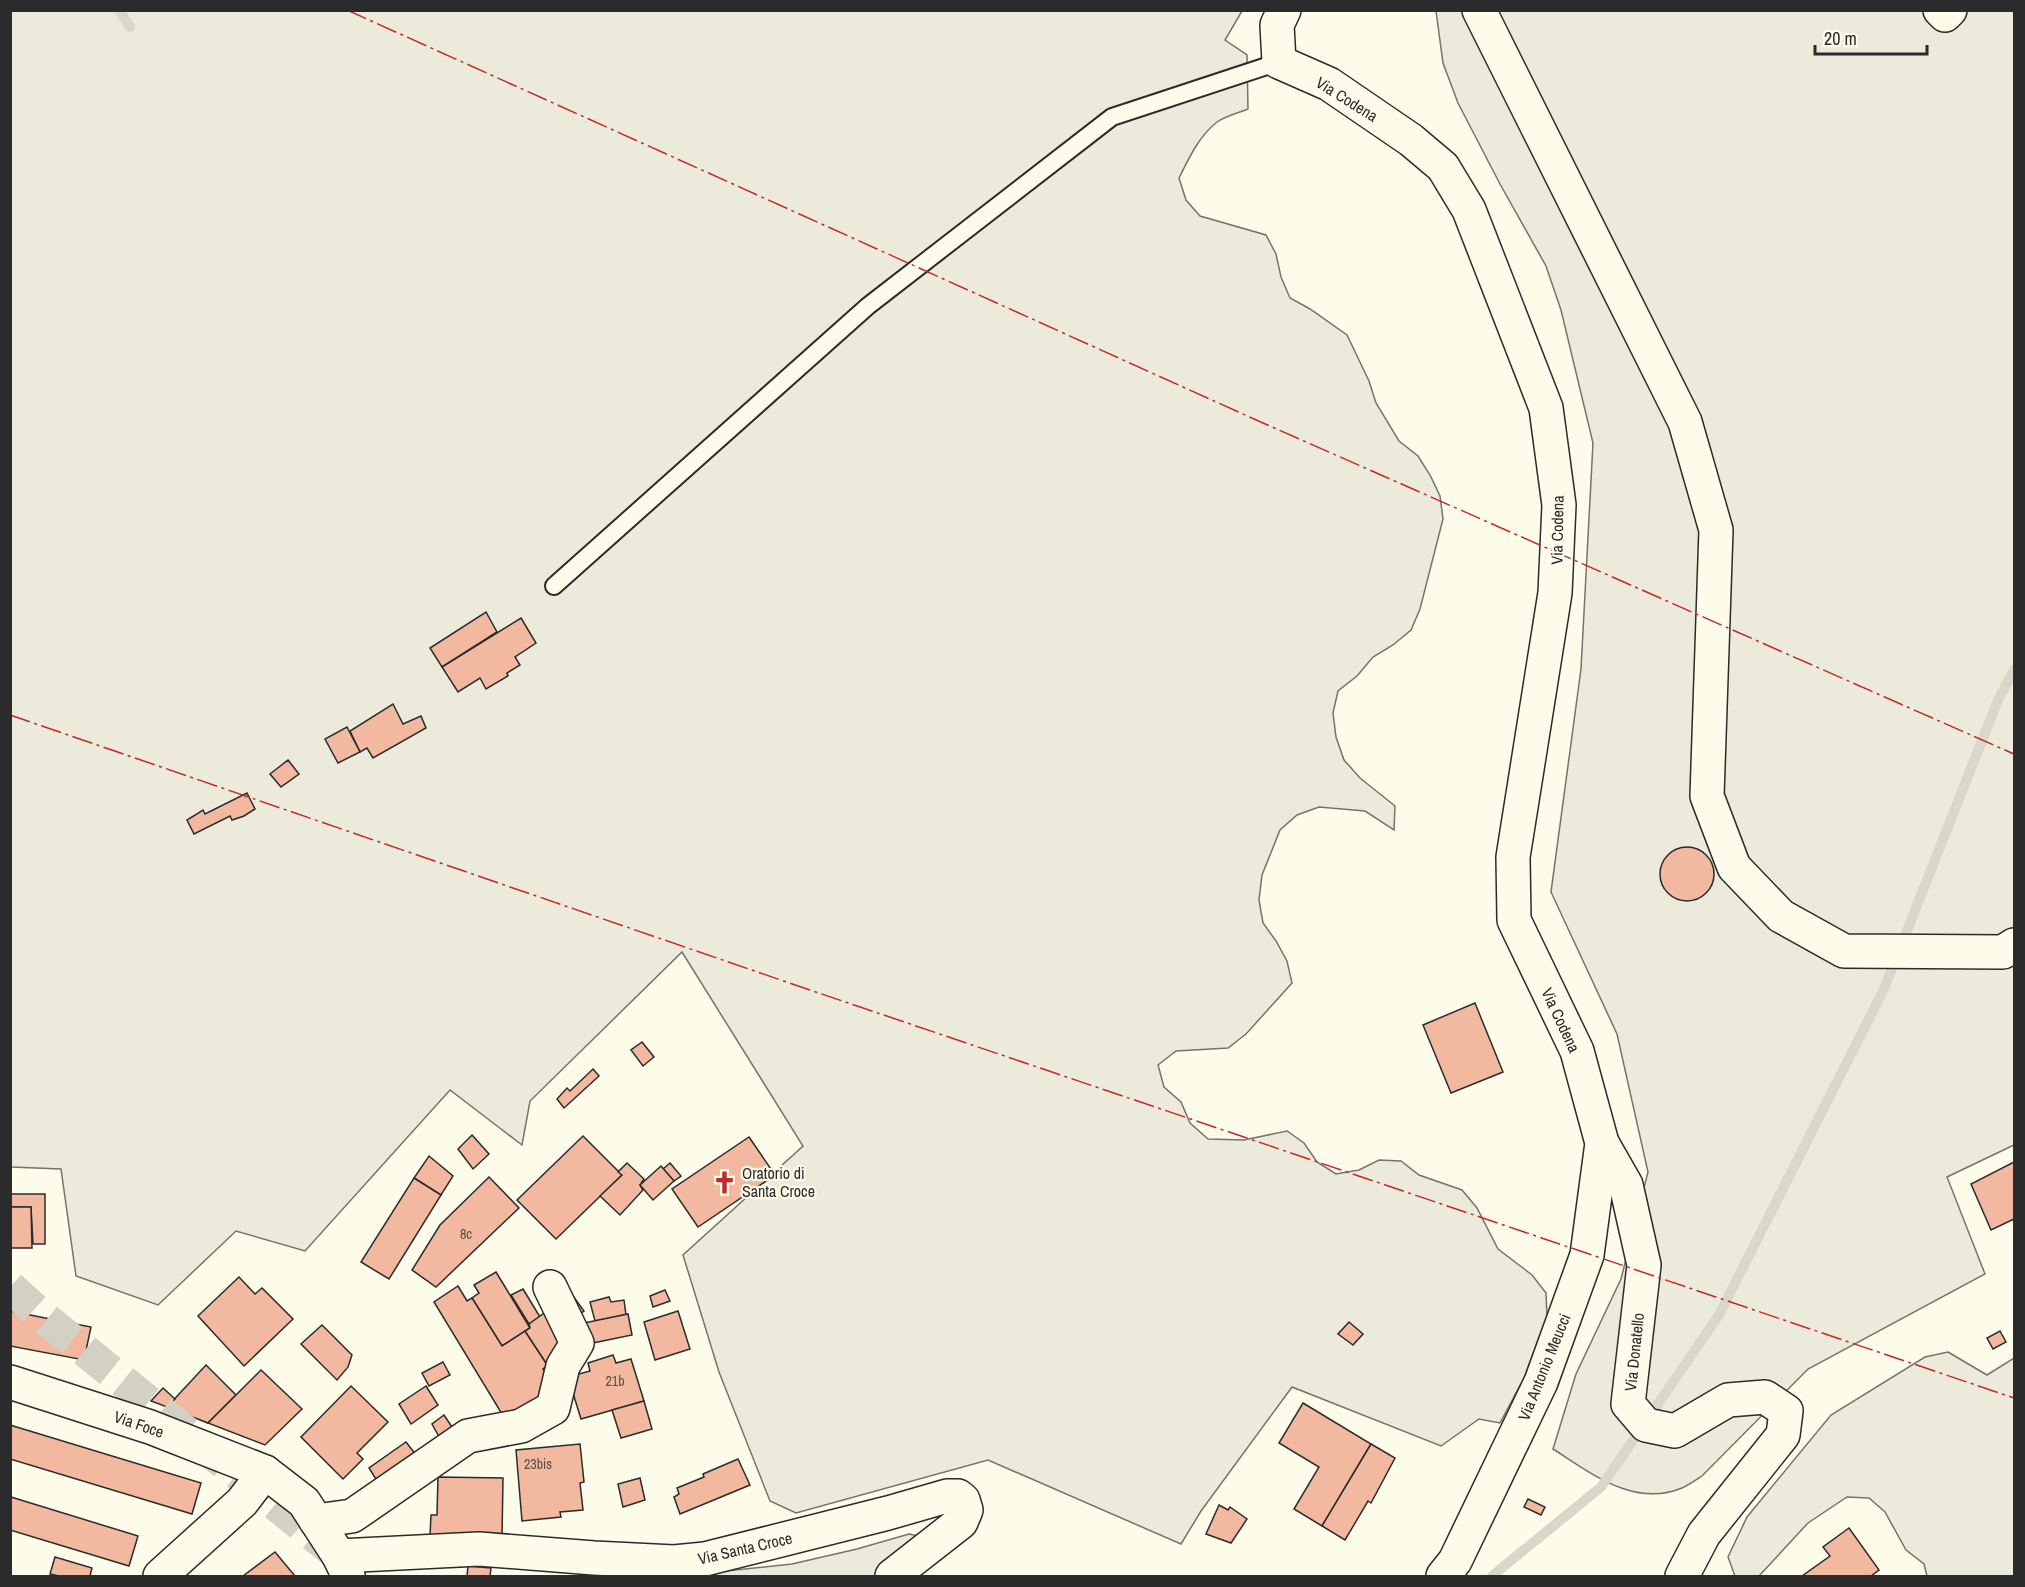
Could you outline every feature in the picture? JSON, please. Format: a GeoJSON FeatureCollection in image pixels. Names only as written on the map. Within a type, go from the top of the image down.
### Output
{"type":"FeatureCollection","features":[{"type":"Feature","properties":{"kind":"street"},"geometry":{"type":"LineString","coordinates":[[1279,62],[1277,25],[1284,10]]}},
{"type":"Feature","properties":{"kind":"street"},"geometry":{"type":"LineString","coordinates":[[1479,10],[1684,422],[1716,530],[1707,796],[1734,867],[1781,916],[1844,951],[2003,952],[2014,945]]}},
{"type":"Feature","properties":{"kind":"street"},"geometry":{"type":"LineString","coordinates":[[1940,10],[1945,15],[1950,10]]}},
{"type":"Feature","properties":{"kind":"street","name":"Via Codena"},"geometry":{"type":"LineString","coordinates":[[1279,62],[1329,84],[1411,140],[1443,167],[1469,210],[1546,408],[1560,505],[1555,593],[1513,857],[1514,920],[1577,1051],[1602,1143]]}},
{"type":"Feature","properties":{"kind":"street","name":"Via Antonio Meucci"},"geometry":{"type":"LineString","coordinates":[[1443,1576],[1455,1561],[1541,1382],[1587,1255],[1602,1143]]}},
{"type":"Feature","properties":{"kind":"street","name":"Via Donatello"},"geometry":{"type":"LineString","coordinates":[[1602,1143],[1626,1185],[1644,1265],[1628,1404],[1646,1425],[1675,1431],[1728,1400],[1765,1396],[1786,1411],[1783,1435],[1704,1534],[1682,1576]]}},
{"type":"Feature","properties":{"kind":"street"},"geometry":{"type":"LineString","coordinates":[[316,1521],[352,1516],[468,1436],[521,1426],[553,1408],[563,1366],[577,1343],[550,1287]]}},
{"type":"Feature","properties":{"kind":"street","name":"Via Foce"},"geometry":{"type":"LineString","coordinates":[[10,1382],[150,1427],[265,1472]]}},
{"type":"Feature","properties":{"kind":"street"},"geometry":{"type":"LineString","coordinates":[[160,1576],[242,1502],[265,1472]]}},
{"type":"Feature","properties":{"kind":"street","name":"Via Santa Croce"},"geometry":{"type":"LineString","coordinates":[[265,1472],[304,1502],[344,1566],[479,1549],[674,1562],[705,1559],[947,1496],[958,1496],[963,1500],[966,1510],[961,1522],[892,1576]]}},
{"type":"Feature","properties":{"kind":"lane"},"geometry":{"type":"LineString","coordinates":[[554,586],[868,306],[1112,117],[1279,62]]}},
{"type":"Feature","properties":{"kind":"shaded area"},"geometry":{"type":"Polygon","coordinates":[[[11,11],[1242,11],[1225,40],[1247,55],[1248,109],[1220,120],[1200,141],[1179,178],[1186,200],[1200,216],[1266,235],[1276,254],[1281,277],[1290,298],[1347,335],[1369,381],[1376,403],[1399,441],[1418,456],[1430,475],[1440,496],[1443,519],[1420,609],[1411,630],[1393,645],[1373,657],[1357,676],[1338,691],[1333,713],[1336,737],[1344,760],[1360,778],[1395,806],[1394,830],[1365,811],[1319,807],[1297,815],[1280,830],[1262,875],[1259,900],[1263,923],[1287,961],[1292,983],[1246,1034],[1228,1048],[1176,1051],[1158,1065],[1164,1087],[1181,1102],[1190,1123],[1208,1139],[1244,1140],[1287,1131],[1304,1143],[1317,1162],[1336,1174],[1359,1170],[1379,1160],[1401,1161],[1419,1175],[1462,1190],[1477,1208],[1498,1249],[1532,1275],[1546,1293],[1547,1317],[1525,1376],[1500,1423],[1479,1419],[1441,1446],[1292,1387],[1201,1511],[1181,1544],[988,1460],[796,1513],[770,1501],[719,1372],[683,1255],[803,1146],[682,952],[530,1101],[522,1145],[450,1090],[305,1251],[236,1231],[158,1305],[76,1276],[61,1169],[11,1167],[11,11]]]}},
{"type":"Feature","properties":{"kind":"shaded area"},"geometry":{"type":"Polygon","coordinates":[[[1436,11],[2014,11],[2014,1145],[1947,1177],[1985,1274],[1808,1369],[1702,1476],[1682,1488],[1664,1493],[1647,1494],[1614,1485],[1553,1449],[1576,1374],[1621,1279],[1648,1172],[1617,1034],[1551,892],[1581,669],[1593,443],[1561,310],[1546,266],[1458,103],[1443,63],[1436,11]]]}},
{"type":"Feature","properties":{"kind":"shaded area"},"geometry":{"type":"Polygon","coordinates":[[[1948,1352],[1987,1375],[2014,1358],[2014,1576],[1927,1576],[1924,1564],[1906,1550],[1885,1512],[1869,1498],[1847,1497],[1808,1523],[1759,1576],[1735,1576],[1728,1557],[1747,1517],[1831,1415],[1925,1357],[1948,1352]]]}},
{"type":"Feature","properties":{"kind":"shaded area"},"geometry":{"type":"Polygon","coordinates":[[[909,1534],[923,1537],[874,1576],[695,1576],[792,1564],[909,1534]]]}},
{"type":"Feature","properties":{"kind":"building"},"geometry":{"type":"Polygon","coordinates":[[[486,612],[497,632],[442,667],[430,648],[486,612]]]}},
{"type":"Feature","properties":{"kind":"building"},"geometry":{"type":"Polygon","coordinates":[[[521,618],[536,643],[515,657],[520,665],[507,673],[508,676],[486,689],[480,678],[458,692],[442,667],[521,618]]]}},
{"type":"Feature","properties":{"kind":"building"},"geometry":{"type":"Polygon","coordinates":[[[393,704],[403,724],[421,716],[426,728],[373,758],[367,748],[360,752],[350,731],[393,704]]]}},
{"type":"Feature","properties":{"kind":"building"},"geometry":{"type":"Polygon","coordinates":[[[347,727],[360,752],[338,763],[325,739],[347,727]]]}},
{"type":"Feature","properties":{"kind":"building"},"geometry":{"type":"Polygon","coordinates":[[[288,760],[299,774],[281,787],[270,774],[288,760]]]}},
{"type":"Feature","properties":{"kind":"building"},"geometry":{"type":"Polygon","coordinates":[[[247,793],[255,809],[232,820],[230,816],[194,834],[187,820],[203,810],[205,814],[247,793]]]}},
{"type":"Feature","properties":{"kind":"building"},"geometry":{"type":"Polygon","coordinates":[[[1687,847],[1697,849],[1706,855],[1712,864],[1714,874],[1712,884],[1706,893],[1697,899],[1687,901],[1677,899],[1668,893],[1662,884],[1660,874],[1662,864],[1668,855],[1677,849],[1687,847]]]}},
{"type":"Feature","properties":{"kind":"building"},"geometry":{"type":"Polygon","coordinates":[[[1475,1003],[1503,1072],[1451,1093],[1423,1025],[1475,1003]]]}},
{"type":"Feature","properties":{"kind":"building"},"geometry":{"type":"Polygon","coordinates":[[[642,1042],[654,1057],[643,1066],[631,1050],[642,1042]]]}},
{"type":"Feature","properties":{"kind":"building"},"geometry":{"type":"Polygon","coordinates":[[[593,1069],[599,1076],[564,1108],[557,1099],[567,1088],[570,1091],[593,1069]]]}},
{"type":"Feature","properties":{"kind":"building"},"geometry":{"type":"Polygon","coordinates":[[[472,1135],[489,1154],[473,1169],[458,1149],[472,1135]]]}},
{"type":"Feature","properties":{"kind":"building"},"geometry":{"type":"Polygon","coordinates":[[[583,1136],[622,1175],[556,1239],[517,1200],[583,1136]]]}},
{"type":"Feature","properties":{"kind":"building","name":"Oratorio di Santa Croce"},"geometry":{"type":"Polygon","coordinates":[[[749,1137],[775,1175],[698,1227],[672,1189],[749,1137]]]}},
{"type":"Feature","properties":{"kind":"building"},"geometry":{"type":"Polygon","coordinates":[[[429,1156],[453,1176],[441,1195],[414,1178],[429,1156]]]}},
{"type":"Feature","properties":{"kind":"building"},"geometry":{"type":"Polygon","coordinates":[[[2014,1162],[2014,1219],[1991,1230],[1971,1184],[2014,1162]]]}},
{"type":"Feature","properties":{"kind":"building"},"geometry":{"type":"Polygon","coordinates":[[[627,1163],[644,1179],[640,1185],[643,1190],[620,1215],[600,1196],[622,1175],[618,1172],[627,1163]]]}},
{"type":"Feature","properties":{"kind":"building"},"geometry":{"type":"Polygon","coordinates":[[[670,1163],[681,1176],[674,1181],[663,1169],[670,1163]]]}},
{"type":"Feature","properties":{"kind":"building"},"geometry":{"type":"Polygon","coordinates":[[[661,1166],[674,1181],[653,1200],[640,1185],[661,1166]]]}},
{"type":"Feature","properties":{"kind":"building"},"geometry":{"type":"Polygon","coordinates":[[[489,1177],[519,1208],[436,1287],[412,1270],[440,1225],[489,1177]]]}},
{"type":"Feature","properties":{"kind":"building"},"geometry":{"type":"Polygon","coordinates":[[[414,1178],[441,1195],[389,1279],[361,1262],[414,1178]]]}},
{"type":"Feature","properties":{"kind":"building"},"geometry":{"type":"Polygon","coordinates":[[[10,1194],[45,1194],[45,1244],[33,1244],[31,1207],[10,1207],[10,1194]]]}},
{"type":"Feature","properties":{"kind":"building"},"geometry":{"type":"Polygon","coordinates":[[[10,1207],[31,1207],[32,1248],[10,1248],[10,1207]]]}},
{"type":"Feature","properties":{"kind":"building"},"geometry":{"type":"Polygon","coordinates":[[[496,1272],[530,1328],[502,1346],[472,1298],[479,1293],[474,1285],[496,1272]]]}},
{"type":"Feature","properties":{"kind":"building"},"geometry":{"type":"Polygon","coordinates":[[[239,1277],[255,1294],[262,1288],[293,1319],[244,1366],[198,1316],[239,1277]]]}},
{"type":"Feature","properties":{"kind":"building"},"geometry":{"type":"Polygon","coordinates":[[[458,1286],[467,1301],[472,1298],[502,1346],[525,1331],[546,1363],[547,1366],[543,1369],[555,1395],[508,1424],[434,1302],[458,1286]]]}},
{"type":"Feature","properties":{"kind":"building"},"geometry":{"type":"Polygon","coordinates":[[[523,1289],[540,1317],[529,1324],[511,1295],[523,1289]]]}},
{"type":"Feature","properties":{"kind":"building"},"geometry":{"type":"Polygon","coordinates":[[[665,1290],[670,1301],[653,1307],[650,1296],[665,1290]]]}},
{"type":"Feature","properties":{"kind":"building"},"geometry":{"type":"Polygon","coordinates":[[[573,1296],[584,1311],[573,1319],[563,1303],[573,1296]]]}},
{"type":"Feature","properties":{"kind":"building"},"geometry":{"type":"Polygon","coordinates":[[[609,1297],[611,1302],[624,1300],[626,1315],[595,1321],[590,1302],[609,1297]]]}},
{"type":"Feature","properties":{"kind":"building"},"geometry":{"type":"Polygon","coordinates":[[[10,1311],[91,1327],[84,1360],[10,1346],[10,1311]]]}},
{"type":"Feature","properties":{"kind":"building"},"geometry":{"type":"Polygon","coordinates":[[[547,1311],[572,1344],[546,1363],[525,1331],[530,1328],[529,1324],[547,1311]]]}},
{"type":"Feature","properties":{"kind":"building"},"geometry":{"type":"Polygon","coordinates":[[[678,1311],[690,1349],[655,1360],[644,1322],[678,1311]]]}},
{"type":"Feature","properties":{"kind":"building"},"geometry":{"type":"Polygon","coordinates":[[[628,1314],[632,1335],[583,1345],[579,1324],[628,1314]]]}},
{"type":"Feature","properties":{"kind":"building"},"geometry":{"type":"Polygon","coordinates":[[[1349,1322],[1363,1334],[1353,1345],[1338,1334],[1349,1322]]]}},
{"type":"Feature","properties":{"kind":"building"},"geometry":{"type":"Polygon","coordinates":[[[322,1325],[352,1355],[348,1367],[337,1380],[301,1344],[322,1325]]]}},
{"type":"Feature","properties":{"kind":"building"},"geometry":{"type":"Polygon","coordinates":[[[2000,1331],[2006,1342],[1993,1349],[1987,1338],[2000,1331]]]}},
{"type":"Feature","properties":{"kind":"building"},"geometry":{"type":"Polygon","coordinates":[[[613,1355],[616,1363],[631,1359],[644,1401],[581,1419],[568,1377],[590,1371],[588,1363],[613,1355]]]}},
{"type":"Feature","properties":{"kind":"building"},"geometry":{"type":"Polygon","coordinates":[[[443,1362],[450,1375],[429,1386],[422,1373],[443,1362]]]}},
{"type":"Feature","properties":{"kind":"building"},"geometry":{"type":"Polygon","coordinates":[[[206,1365],[236,1395],[208,1423],[167,1407],[206,1365]]]}},
{"type":"Feature","properties":{"kind":"building"},"geometry":{"type":"Polygon","coordinates":[[[261,1370],[302,1409],[265,1445],[208,1423],[261,1370]]]}},
{"type":"Feature","properties":{"kind":"building"},"geometry":{"type":"Polygon","coordinates":[[[351,1386],[388,1422],[357,1453],[363,1459],[343,1479],[301,1437],[351,1386]]]}},
{"type":"Feature","properties":{"kind":"building"},"geometry":{"type":"Polygon","coordinates":[[[426,1386],[438,1405],[411,1424],[399,1404],[426,1386]]]}},
{"type":"Feature","properties":{"kind":"building"},"geometry":{"type":"Polygon","coordinates":[[[163,1388],[175,1399],[167,1407],[151,1401],[163,1388]]]}},
{"type":"Feature","properties":{"kind":"building"},"geometry":{"type":"Polygon","coordinates":[[[644,1401],[652,1429],[621,1438],[612,1410],[644,1401]]]}},
{"type":"Feature","properties":{"kind":"building"},"geometry":{"type":"Polygon","coordinates":[[[1303,1403],[1371,1444],[1322,1526],[1294,1509],[1319,1467],[1279,1443],[1303,1403]]]}},
{"type":"Feature","properties":{"kind":"building"},"geometry":{"type":"Polygon","coordinates":[[[444,1415],[456,1433],[442,1442],[432,1424],[444,1415]]]}},
{"type":"Feature","properties":{"kind":"building"},"geometry":{"type":"Polygon","coordinates":[[[10,1425],[201,1483],[192,1514],[10,1459],[10,1425]]]}},
{"type":"Feature","properties":{"kind":"building"},"geometry":{"type":"Polygon","coordinates":[[[406,1442],[420,1460],[379,1484],[369,1468],[406,1442]]]}},
{"type":"Feature","properties":{"kind":"building"},"geometry":{"type":"Polygon","coordinates":[[[580,1444],[584,1482],[580,1483],[583,1510],[560,1512],[561,1517],[522,1521],[516,1450],[580,1444]]]}},
{"type":"Feature","properties":{"kind":"building"},"geometry":{"type":"Polygon","coordinates":[[[1371,1444],[1395,1458],[1371,1503],[1368,1501],[1345,1540],[1322,1526],[1371,1444]]]}},
{"type":"Feature","properties":{"kind":"building"},"geometry":{"type":"Polygon","coordinates":[[[738,1459],[750,1485],[680,1514],[674,1497],[679,1494],[677,1488],[738,1459]]]}},
{"type":"Feature","properties":{"kind":"building"},"geometry":{"type":"Polygon","coordinates":[[[438,1477],[503,1478],[502,1538],[430,1536],[431,1515],[437,1515],[438,1477]]]}},
{"type":"Feature","properties":{"kind":"building"},"geometry":{"type":"Polygon","coordinates":[[[640,1478],[645,1500],[623,1507],[618,1484],[640,1478]]]}},
{"type":"Feature","properties":{"kind":"building"},"geometry":{"type":"Polygon","coordinates":[[[11,1497],[138,1536],[129,1566],[10,1530],[11,1497]]]}},
{"type":"Feature","properties":{"kind":"building"},"geometry":{"type":"Polygon","coordinates":[[[1528,1499],[1545,1507],[1541,1515],[1524,1507],[1528,1499]]]}},
{"type":"Feature","properties":{"kind":"building"},"geometry":{"type":"Polygon","coordinates":[[[1219,1505],[1228,1510],[1230,1507],[1247,1519],[1231,1543],[1206,1534],[1219,1505]]]}},
{"type":"Feature","properties":{"kind":"building"},"geometry":{"type":"Polygon","coordinates":[[[1849,1528],[1879,1570],[1871,1576],[1802,1576],[1830,1556],[1823,1547],[1849,1528]]]}},
{"type":"Feature","properties":{"kind":"building"},"geometry":{"type":"Polygon","coordinates":[[[275,1552],[295,1576],[243,1576],[275,1552]]]}},
{"type":"Feature","properties":{"kind":"building"},"geometry":{"type":"Polygon","coordinates":[[[55,1557],[92,1568],[90,1576],[50,1574],[55,1557]]]}},
{"type":"Feature","properties":{"kind":"building"},"geometry":{"type":"Polygon","coordinates":[[[468,1566],[491,1568],[490,1576],[467,1576],[468,1566]]]}},
{"type":"Feature","properties":{"kind":"waterway"},"geometry":{"type":"LineString","coordinates":[[119,10],[130,27]]}},
{"type":"Feature","properties":{"kind":"waterway"},"geometry":{"type":"LineString","coordinates":[[1492,1576],[1601,1487],[1719,1315],[1884,989],[1998,700],[2014,670]]}},
{"type":"Feature","properties":{"kind":"tunnel"},"geometry":{"type":"LineString","coordinates":[[10,1287],[42,1316],[332,1550]]}},
{"type":"Feature","properties":{"kind":"power"},"geometry":{"type":"LineString","coordinates":[[347,10],[1254,419],[2014,754]]}},
{"type":"Feature","properties":{"kind":"power"},"geometry":{"type":"LineString","coordinates":[[10,715],[804,988],[2014,1398]]}},
{"type":"Feature","properties":{"kind":"place","name":"Oratorio di Santa Croce"},"geometry":{"type":"Point","coordinates":[724,1182]}}]}
